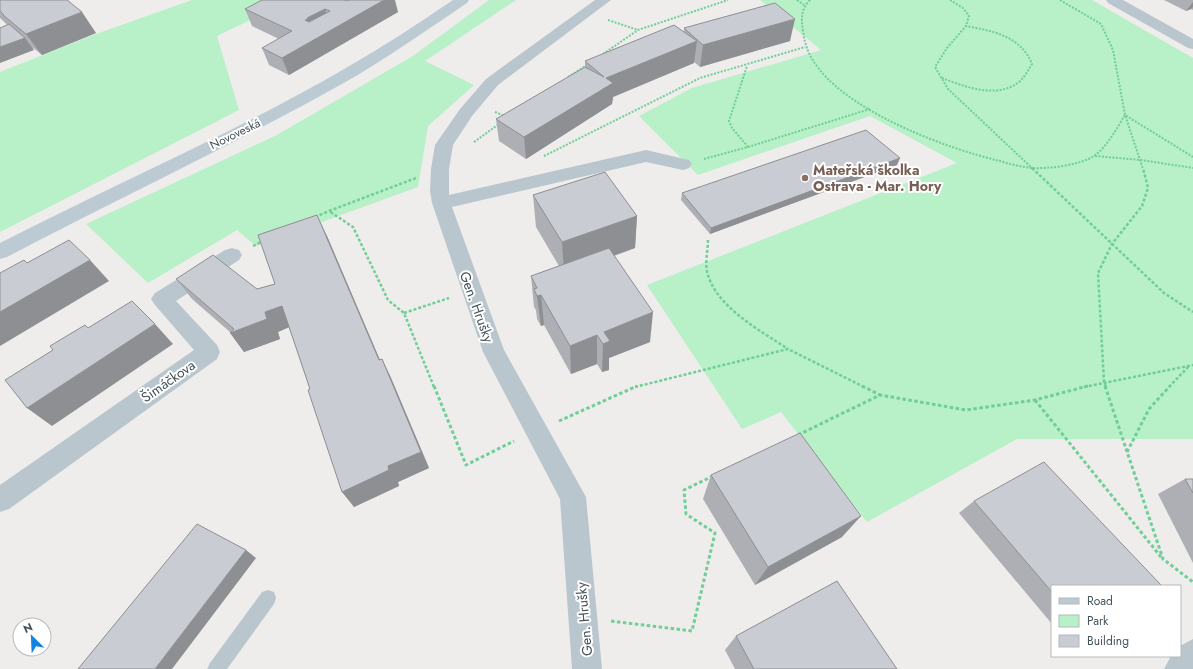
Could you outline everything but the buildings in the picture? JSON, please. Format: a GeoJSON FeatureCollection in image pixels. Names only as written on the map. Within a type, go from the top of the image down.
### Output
{"type":"FeatureCollection","features":[{"type":"Feature","properties":{"kind":"street","name":"Novoveská"},"geometry":{"type":"LineString","coordinates":[[0,252],[136,182],[290,107],[408,38],[462,0]]}},
{"type":"Feature","properties":{"kind":"street","name":"Gen. Hrušky"},"geometry":{"type":"LineString","coordinates":[[588,669],[573,497],[494,352],[441,203],[439,191],[440,169],[444,145],[492,82],[604,0]]}},
{"type":"Feature","properties":{"kind":"street"},"geometry":{"type":"LineString","coordinates":[[1113,0],[1193,45]]}},
{"type":"Feature","properties":{"kind":"street"},"geometry":{"type":"LineString","coordinates":[[441,203],[646,156],[683,164]]}},
{"type":"Feature","properties":{"kind":"street","name":"Šimáčkova"},"geometry":{"type":"LineString","coordinates":[[0,500],[210,352],[162,299],[232,255]]}},
{"type":"Feature","properties":{"kind":"street"},"geometry":{"type":"LineString","coordinates":[[1179,669],[1193,654]]}},
{"type":"Feature","properties":{"kind":"lane"},"geometry":{"type":"LineString","coordinates":[[216,669],[268,598]]}},
{"type":"Feature","properties":{"kind":"path"},"geometry":{"type":"LineString","coordinates":[[712,0],[716,3]]}},
{"type":"Feature","properties":{"kind":"path"},"geometry":{"type":"LineString","coordinates":[[599,56],[638,30],[728,0]]}},
{"type":"Feature","properties":{"kind":"path"},"geometry":{"type":"LineString","coordinates":[[797,0],[804,5]]}},
{"type":"Feature","properties":{"kind":"path"},"geometry":{"type":"LineString","coordinates":[[810,0],[804,5],[801,17],[805,47],[816,65],[831,82],[871,109],[913,133],[980,158],[1032,168],[1072,164],[1095,156],[1141,160],[1193,168]]}},
{"type":"Feature","properties":{"kind":"path"},"geometry":{"type":"LineString","coordinates":[[950,0],[963,8],[969,16],[966,26],[947,48],[936,68],[948,90],[1164,293],[1193,312]]}},
{"type":"Feature","properties":{"kind":"path"},"geometry":{"type":"LineString","coordinates":[[1060,0],[1101,24],[1113,50],[1118,87],[1141,160],[1148,188],[1142,206],[1112,244],[1098,273],[1104,382],[1163,559]]}},
{"type":"Feature","properties":{"kind":"path"},"geometry":{"type":"LineString","coordinates":[[587,13],[638,30]]}},
{"type":"Feature","properties":{"kind":"path"},"geometry":{"type":"LineString","coordinates":[[942,78],[962,86],[982,89],[1009,88],[1020,81],[1032,64],[1030,56],[1011,40],[990,31],[966,26]]}},
{"type":"Feature","properties":{"kind":"path"},"geometry":{"type":"LineString","coordinates":[[539,159],[700,78],[805,47]]}},
{"type":"Feature","properties":{"kind":"path"},"geometry":{"type":"LineString","coordinates":[[567,78],[593,61]]}},
{"type":"Feature","properties":{"kind":"path"},"geometry":{"type":"LineString","coordinates":[[747,65],[729,121],[732,128],[748,147]]}},
{"type":"Feature","properties":{"kind":"path"},"geometry":{"type":"LineString","coordinates":[[470,145],[508,117],[474,104]]}},
{"type":"Feature","properties":{"kind":"path"},"geometry":{"type":"LineString","coordinates":[[683,164],[748,147],[871,109]]}},
{"type":"Feature","properties":{"kind":"path"},"geometry":{"type":"LineString","coordinates":[[1095,156],[1126,115]]}},
{"type":"Feature","properties":{"kind":"path"},"geometry":{"type":"LineString","coordinates":[[1126,115],[1193,157]]}},
{"type":"Feature","properties":{"kind":"path"},"geometry":{"type":"LineString","coordinates":[[309,220],[440,169]]}},
{"type":"Feature","properties":{"kind":"path"},"geometry":{"type":"LineString","coordinates":[[329,211],[353,227],[388,300],[404,313],[466,465],[537,430],[640,385],[788,349]]}},
{"type":"Feature","properties":{"kind":"path"},"geometry":{"type":"LineString","coordinates":[[232,255],[267,239]]}},
{"type":"Feature","properties":{"kind":"path"},"geometry":{"type":"LineString","coordinates":[[708,240],[707,274],[714,287],[726,303],[753,325],[788,349],[880,395],[966,410],[1034,400],[1104,382],[1191,365]]}},
{"type":"Feature","properties":{"kind":"path"},"geometry":{"type":"LineString","coordinates":[[404,313],[471,290]]}},
{"type":"Feature","properties":{"kind":"path"},"geometry":{"type":"LineString","coordinates":[[1127,452],[1150,409],[1191,365]]}},
{"type":"Feature","properties":{"kind":"path"},"geometry":{"type":"LineString","coordinates":[[796,436],[880,395]]}},
{"type":"Feature","properties":{"kind":"path"},"geometry":{"type":"LineString","coordinates":[[1034,400],[1163,559],[1193,582]]}},
{"type":"Feature","properties":{"kind":"path"},"geometry":{"type":"LineString","coordinates":[[584,618],[692,631],[715,533],[686,514],[684,490],[719,473]]}},
{"type":"Feature","properties":{"kind":"green space"},"geometry":{"type":"Polygon","coordinates":[[[192,0],[292,0],[217,36],[239,110],[0,232],[0,72],[96,34],[192,0]]]}},
{"type":"Feature","properties":{"kind":"green space"},"geometry":{"type":"Polygon","coordinates":[[[489,0],[516,0],[425,61],[474,85],[428,126],[418,187],[256,246],[237,230],[148,283],[86,224],[275,136],[413,56],[489,0]]]}},
{"type":"Feature","properties":{"kind":"green space"},"geometry":{"type":"Polygon","coordinates":[[[760,0],[1092,0],[1193,58],[1193,439],[1017,439],[867,522],[781,412],[742,429],[647,285],[957,163],[870,116],[698,175],[639,116],[692,88],[821,50],[760,0]]]}},
{"type":"Feature","properties":{"kind":"place","name":"Mateřská školka Ostrava - Mar. Hory"},"geometry":{"type":"Point","coordinates":[805,178]}}]}
